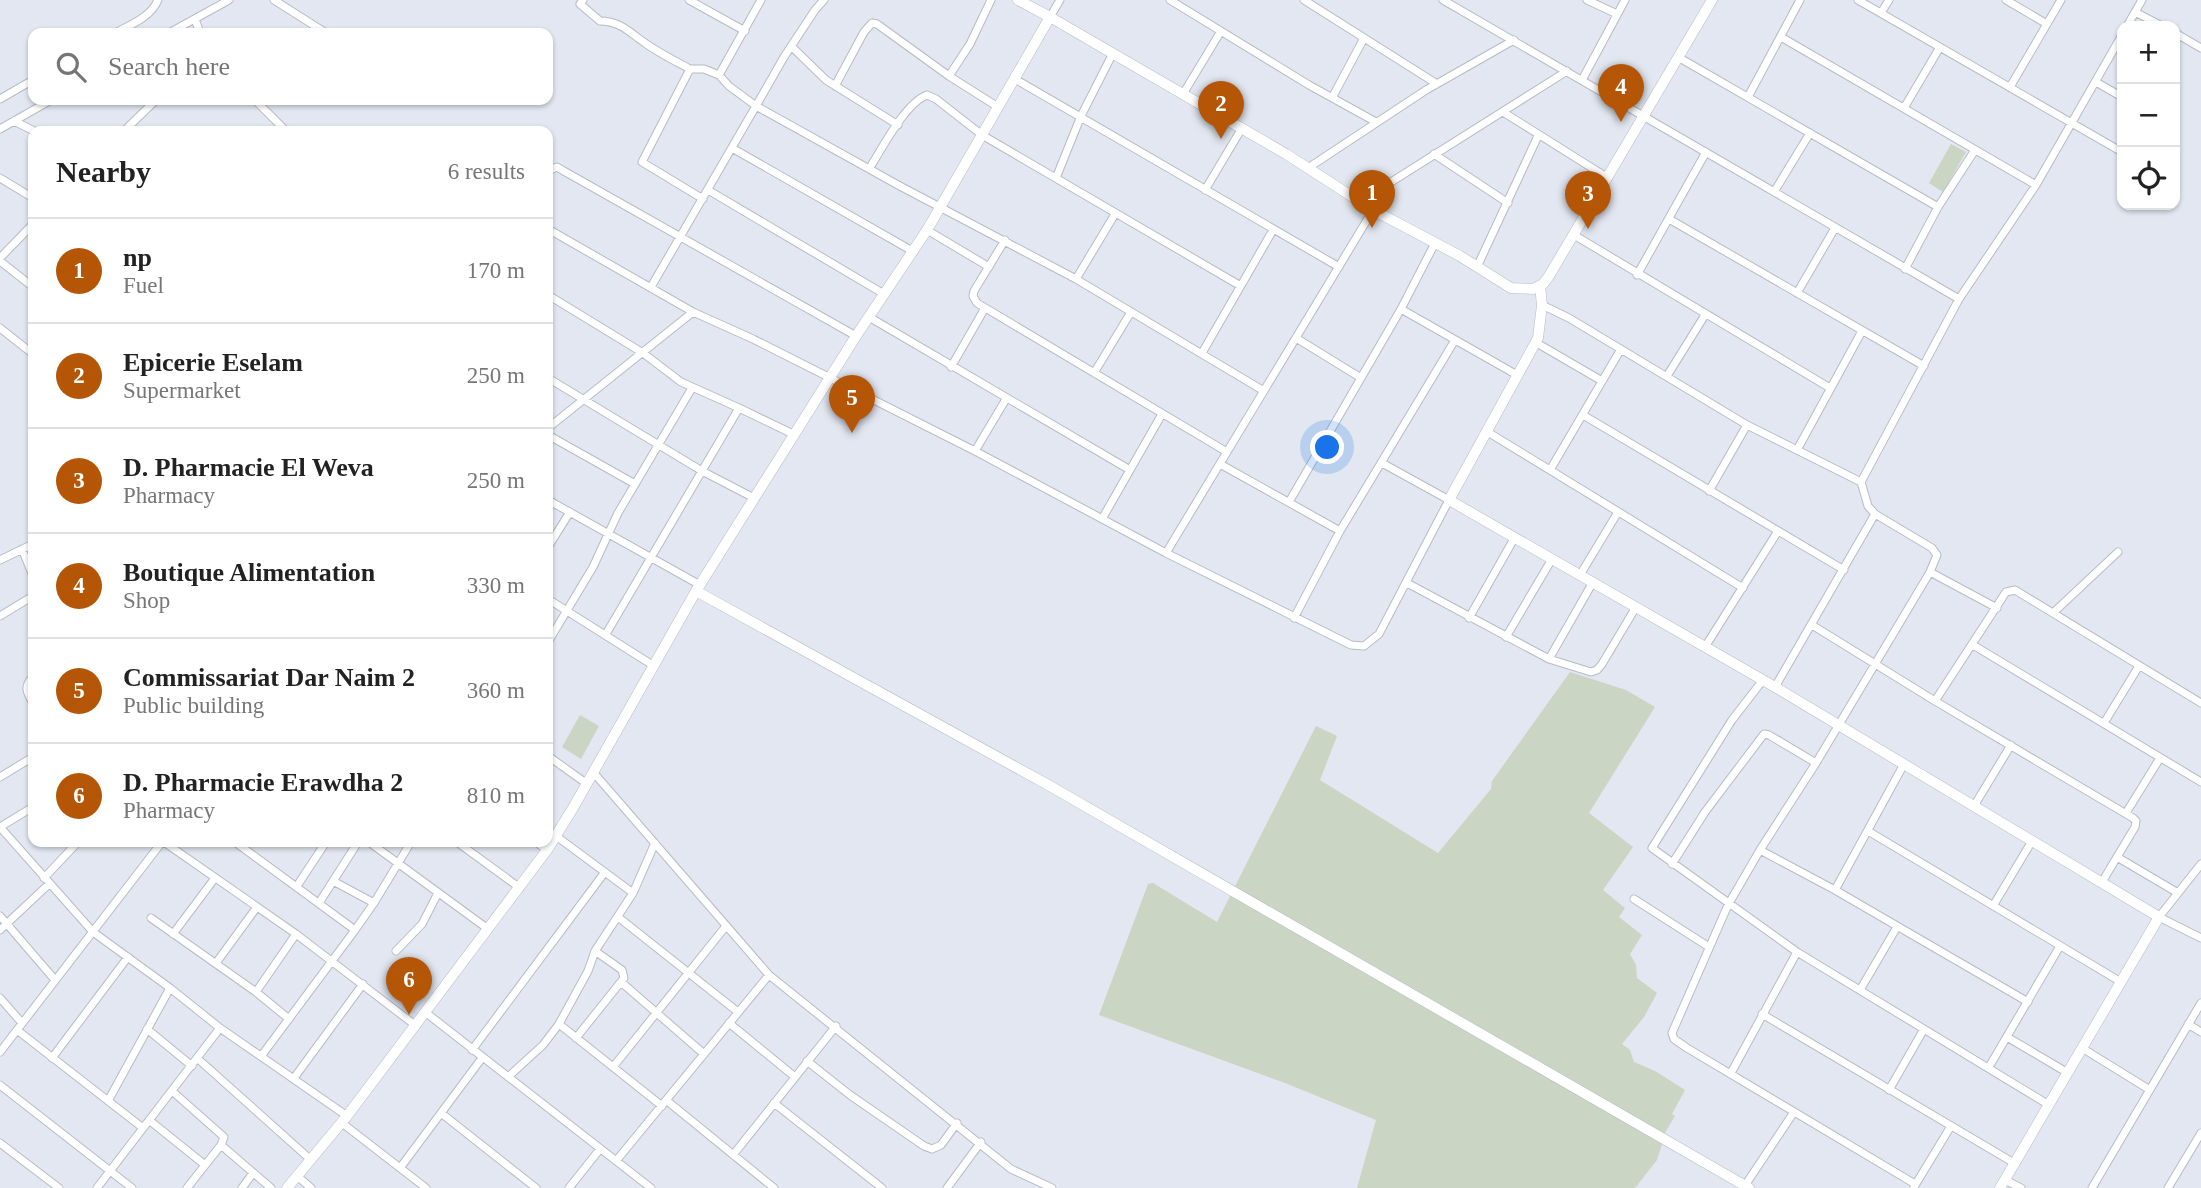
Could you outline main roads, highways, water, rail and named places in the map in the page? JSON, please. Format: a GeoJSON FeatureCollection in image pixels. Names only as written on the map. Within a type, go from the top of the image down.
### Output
{"type":"FeatureCollection","features":[{"type":"Feature","properties":{"kind":"place","name":"Boutique Alimentation"},"geometry":{"type":"Point","coordinates":[1621,122]}},
{"type":"Feature","properties":{"kind":"place","name":"Epicerie Eselam"},"geometry":{"type":"Point","coordinates":[1221,139]}},
{"type":"Feature","properties":{"kind":"place","name":"np"},"geometry":{"type":"Point","coordinates":[1372,228]}},
{"type":"Feature","properties":{"kind":"place","name":"D. Pharmacie El Weva"},"geometry":{"type":"Point","coordinates":[1588,229]}},
{"type":"Feature","properties":{"kind":"place","name":"Commissariat Dar Naim 2"},"geometry":{"type":"Point","coordinates":[852,433]}},
{"type":"Feature","properties":{"kind":"place","name":"D. Pharmacie Erawdha 2"},"geometry":{"type":"Point","coordinates":[409,1015]}}]}
